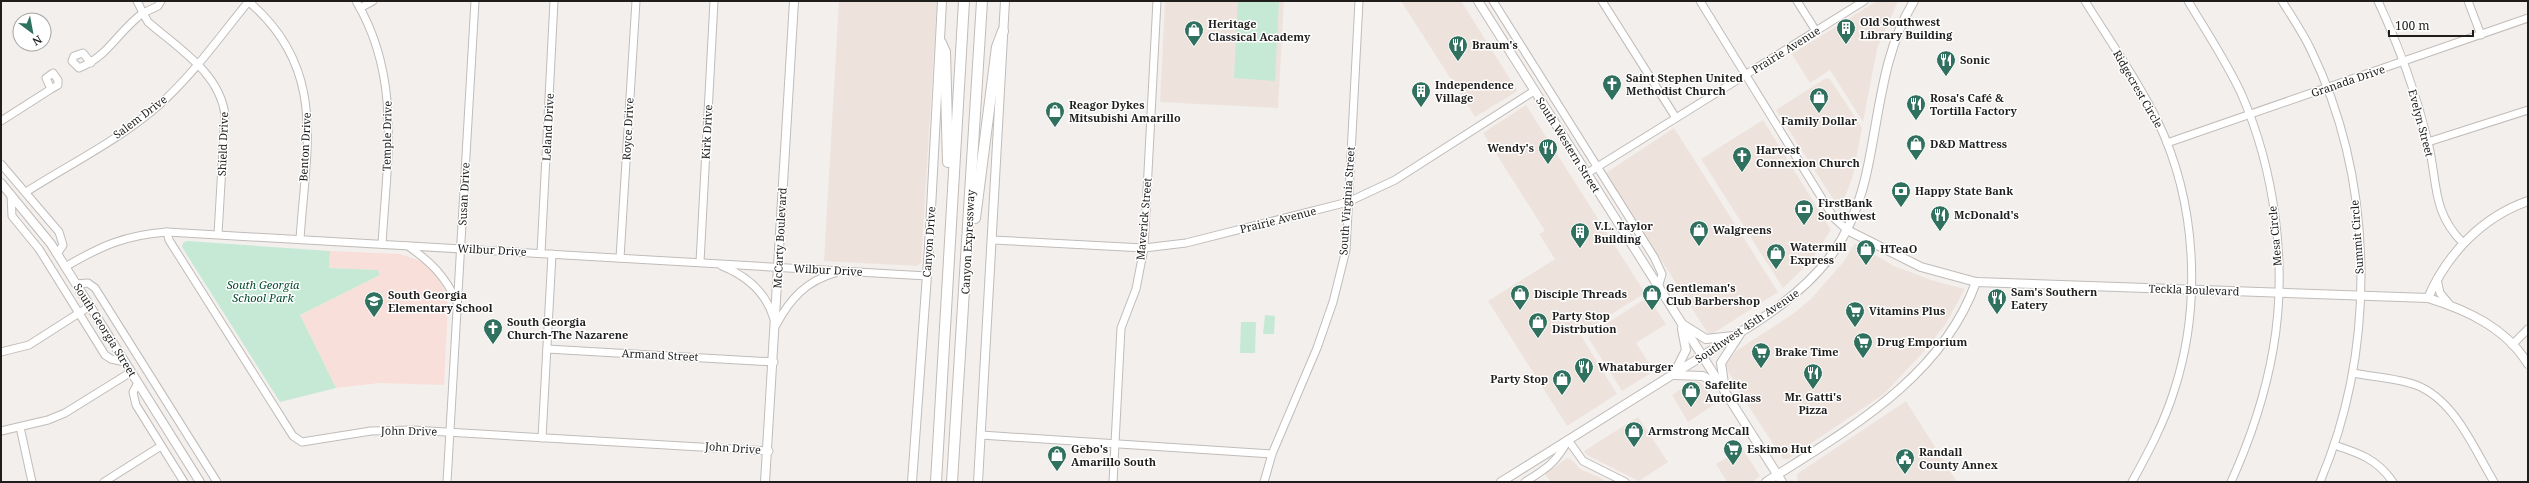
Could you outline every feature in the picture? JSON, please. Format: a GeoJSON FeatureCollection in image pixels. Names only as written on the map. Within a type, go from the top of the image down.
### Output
{"type":"FeatureCollection","features":[{"type":"Feature","properties":{"kind":"highway","name":"Canyon Expressway"},"geometry":{"type":"LineString","coordinates":[[935,481],[964,1]]}},
{"type":"Feature","properties":{"kind":"highway","name":"Canyon Expressway"},"geometry":{"type":"LineString","coordinates":[[952,482],[982,1]]}},
{"type":"Feature","properties":{"kind":"highway"},"geometry":{"type":"LineString","coordinates":[[965,285],[970,276],[997,47],[1003,31]]}},
{"type":"Feature","properties":{"kind":"highway"},"geometry":{"type":"LineString","coordinates":[[941,42],[945,52],[949,180],[952,197]]}},
{"type":"Feature","properties":{"kind":"main road","name":"McCarty Boulevard"},"geometry":{"type":"LineString","coordinates":[[767,480],[794,1]]}},
{"type":"Feature","properties":{"kind":"main road","name":"Canyon Drive"},"geometry":{"type":"LineString","coordinates":[[912,482],[927,276],[941,42],[942,1]]}},
{"type":"Feature","properties":{"kind":"main road"},"geometry":{"type":"LineString","coordinates":[[978,482],[1005,1]]}},
{"type":"Feature","properties":{"kind":"main road","name":"South Western Street"},"geometry":{"type":"LineString","coordinates":[[1478,1],[1658,288],[1724,389],[1775,480]]}},
{"type":"Feature","properties":{"kind":"main road","name":"Southwest 45th Avenue"},"geometry":{"type":"LineString","coordinates":[[1501,482],[1789,301],[1806,286],[1832,254],[1847,230],[1863,188],[1888,59],[1896,35],[1914,1]]}},
{"type":"Feature","properties":{"kind":"main road","name":"South Georgia Street"},"geometry":{"type":"LineString","coordinates":[[1,183],[57,254],[200,482]]}},
{"type":"Feature","properties":{"kind":"main road"},"geometry":{"type":"LineString","coordinates":[[2428,298],[2436,279],[2463,243],[2488,221],[2528,201]]}},
{"type":"Feature","properties":{"kind":"main road","name":"Teckla Boulevard"},"geometry":{"type":"LineString","coordinates":[[1847,230],[1921,267],[1976,282],[2192,291],[2278,292],[2428,298],[2450,305],[2479,318],[2512,345],[2528,364]]}},
{"type":"Feature","properties":{"kind":"main road"},"geometry":{"type":"LineString","coordinates":[[1775,480],[1865,419],[1905,384],[1947,334],[1966,305],[1976,282]]}},
{"type":"Feature","properties":{"kind":"main road"},"geometry":{"type":"LineString","coordinates":[[1681,324],[1706,339],[1739,333]]}},
{"type":"Feature","properties":{"kind":"main road"},"geometry":{"type":"LineString","coordinates":[[1681,324],[1686,350],[1673,375],[1703,376],[1724,389]]}},
{"type":"Feature","properties":{"kind":"main road"},"geometry":{"type":"LineString","coordinates":[[1724,389],[1721,363],[1739,333]]}},
{"type":"Feature","properties":{"kind":"street","name":"Shield Drive"},"geometry":{"type":"LineString","coordinates":[[137,1],[148,22],[196,64],[217,88],[224,106],[218,234]]}},
{"type":"Feature","properties":{"kind":"street"},"geometry":{"type":"LineString","coordinates":[[91,63],[103,56],[133,20],[143,13],[158,6],[160,1]]}},
{"type":"Feature","properties":{"kind":"street","name":"Salem Drive"},"geometry":{"type":"LineString","coordinates":[[26,192],[145,116],[168,96],[249,1]]}},
{"type":"Feature","properties":{"kind":"street","name":"Benton Drive"},"geometry":{"type":"LineString","coordinates":[[249,1],[280,34],[297,66],[304,88],[308,118],[300,239]]}},
{"type":"Feature","properties":{"kind":"street","name":"Temple Drive"},"geometry":{"type":"LineString","coordinates":[[356,1],[382,61],[389,105],[382,244]]}},
{"type":"Feature","properties":{"kind":"street"},"geometry":{"type":"LineString","coordinates":[[360,8],[373,1]]}},
{"type":"Feature","properties":{"kind":"street","name":"Susan Drive"},"geometry":{"type":"LineString","coordinates":[[447,482],[475,1]]}},
{"type":"Feature","properties":{"kind":"street","name":"Leland Drive"},"geometry":{"type":"LineString","coordinates":[[541,253],[554,1]]}},
{"type":"Feature","properties":{"kind":"street","name":"Royce Drive"},"geometry":{"type":"LineString","coordinates":[[620,258],[636,1]]}},
{"type":"Feature","properties":{"kind":"street","name":"Kirk Drive"},"geometry":{"type":"LineString","coordinates":[[700,262],[714,1]]}},
{"type":"Feature","properties":{"kind":"street","name":"Maverick Street"},"geometry":{"type":"LineString","coordinates":[[1113,482],[1121,328],[1136,289],[1144,248],[1157,1]]}},
{"type":"Feature","properties":{"kind":"street","name":"South Virginia Street"},"geometry":{"type":"LineString","coordinates":[[1264,482],[1272,454],[1317,348],[1333,302],[1346,250],[1359,1]]}},
{"type":"Feature","properties":{"kind":"street","name":"South Western Street"},"geometry":{"type":"LineString","coordinates":[[1493,1],[1658,265],[1662,274],[1658,288]]}},
{"type":"Feature","properties":{"kind":"street"},"geometry":{"type":"LineString","coordinates":[[1602,1],[1676,118]]}},
{"type":"Feature","properties":{"kind":"street"},"geometry":{"type":"LineString","coordinates":[[1700,1],[1834,218],[1847,230]]}},
{"type":"Feature","properties":{"kind":"street"},"geometry":{"type":"LineString","coordinates":[[1797,1],[1816,31]]}},
{"type":"Feature","properties":{"kind":"street","name":"Prairie Avenue"},"geometry":{"type":"LineString","coordinates":[[1586,174],[1864,1]]}},
{"type":"Feature","properties":{"kind":"street","name":"Ridgecrest Circle"},"geometry":{"type":"LineString","coordinates":[[2085,1],[2143,94],[2167,143],[2178,178],[2188,225],[2192,291],[2184,356],[2174,392],[2149,452],[2132,482]]}},
{"type":"Feature","properties":{"kind":"street","name":"Mesa Circle"},"geometry":{"type":"LineString","coordinates":[[2188,1],[2230,72],[2249,115],[2266,168],[2278,255],[2278,292],[2273,349],[2261,402],[2231,482]]}},
{"type":"Feature","properties":{"kind":"street","name":"Summit Circle"},"geometry":{"type":"LineString","coordinates":[[2282,1],[2311,49],[2327,88],[2351,174],[2359,242],[2360,295],[2353,373],[2334,445],[2320,482]]}},
{"type":"Feature","properties":{"kind":"street","name":"Evelyn Street"},"geometry":{"type":"LineString","coordinates":[[2378,1],[2405,62],[2428,142],[2441,213],[2452,232],[2463,243]]}},
{"type":"Feature","properties":{"kind":"street"},"geometry":{"type":"LineString","coordinates":[[2468,1],[2481,35]]}},
{"type":"Feature","properties":{"kind":"street","name":"Granada Drive"},"geometry":{"type":"LineString","coordinates":[[2167,143],[2405,62],[2528,18]]}},
{"type":"Feature","properties":{"kind":"street"},"geometry":{"type":"LineString","coordinates":[[1,121],[51,90]]}},
{"type":"Feature","properties":{"kind":"street","name":"Prairie Avenue"},"geometry":{"type":"LineString","coordinates":[[992,240],[1144,248],[1186,243],[1348,202],[1396,180],[1534,91]]}},
{"type":"Feature","properties":{"kind":"street"},"geometry":{"type":"LineString","coordinates":[[2428,142],[2528,110]]}},
{"type":"Feature","properties":{"kind":"street"},"geometry":{"type":"LineString","coordinates":[[1,164],[59,232],[63,245],[57,254]]}},
{"type":"Feature","properties":{"kind":"street"},"geometry":{"type":"LineString","coordinates":[[11,195],[12,216],[38,249],[105,355],[111,359],[125,362]]}},
{"type":"Feature","properties":{"kind":"street","name":"Wilbur Drive"},"geometry":{"type":"LineString","coordinates":[[65,267],[107,244],[122,238],[167,232],[927,276]]}},
{"type":"Feature","properties":{"kind":"street","name":"John Drive"},"geometry":{"type":"LineString","coordinates":[[167,232],[169,240],[296,440],[302,442],[371,431],[450,432],[769,451]]}},
{"type":"Feature","properties":{"kind":"street"},"geometry":{"type":"LineString","coordinates":[[408,246],[434,264],[442,273],[458,302]]}},
{"type":"Feature","properties":{"kind":"street"},"geometry":{"type":"LineString","coordinates":[[542,438],[552,254]]}},
{"type":"Feature","properties":{"kind":"street"},"geometry":{"type":"LineString","coordinates":[[715,263],[735,271],[753,284],[768,304],[776,325]]}},
{"type":"Feature","properties":{"kind":"street"},"geometry":{"type":"LineString","coordinates":[[776,325],[792,299],[807,285],[826,276],[844,271]]}},
{"type":"Feature","properties":{"kind":"street"},"geometry":{"type":"LineString","coordinates":[[2436,279],[2440,293],[2450,305]]}},
{"type":"Feature","properties":{"kind":"street"},"geometry":{"type":"LineString","coordinates":[[76,284],[88,283],[95,288],[217,482]]}},
{"type":"Feature","properties":{"kind":"street"},"geometry":{"type":"LineString","coordinates":[[1,352],[29,345],[90,306]]}},
{"type":"Feature","properties":{"kind":"street"},"geometry":{"type":"LineString","coordinates":[[2512,345],[2528,329]]}},
{"type":"Feature","properties":{"kind":"street","name":"Armand Street"},"geometry":{"type":"LineString","coordinates":[[547,349],[774,362]]}},
{"type":"Feature","properties":{"kind":"street"},"geometry":{"type":"LineString","coordinates":[[1,431],[20,427],[65,413],[131,372]]}},
{"type":"Feature","properties":{"kind":"street"},"geometry":{"type":"LineString","coordinates":[[2353,373],[2417,386],[2440,400],[2455,418],[2494,482]]}},
{"type":"Feature","properties":{"kind":"street"},"geometry":{"type":"LineString","coordinates":[[138,383],[133,398],[184,482]]}},
{"type":"Feature","properties":{"kind":"street"},"geometry":{"type":"LineString","coordinates":[[20,427],[32,482]]}},
{"type":"Feature","properties":{"kind":"street"},"geometry":{"type":"LineString","coordinates":[[981,435],[1272,454]]}},
{"type":"Feature","properties":{"kind":"street"},"geometry":{"type":"LineString","coordinates":[[1525,482],[1550,466],[1559,458],[1568,440],[1583,461],[1625,482]]}},
{"type":"Feature","properties":{"kind":"street"},"geometry":{"type":"LineString","coordinates":[[2334,445],[2364,455],[2384,470],[2393,482]]}},
{"type":"Feature","properties":{"kind":"street"},"geometry":{"type":"LineString","coordinates":[[104,482],[161,446]]}},
{"type":"Feature","properties":{"kind":"shaded area"},"geometry":{"type":"Polygon","coordinates":[[[839,1],[937,1],[921,263],[917,266],[824,261],[839,1]]]}},
{"type":"Feature","properties":{"kind":"shaded area"},"geometry":{"type":"Polygon","coordinates":[[[1165,1],[1284,1],[1278,108],[1160,102],[1165,1]]]}},
{"type":"Feature","properties":{"kind":"shaded area"},"geometry":{"type":"Polygon","coordinates":[[[1401,1],[1461,1],[1517,90],[1516,92],[1475,117],[1401,1]]]}},
{"type":"Feature","properties":{"kind":"shaded area"},"geometry":{"type":"Polygon","coordinates":[[[1877,1],[1898,1],[1877,49],[1863,122],[1830,70],[1810,83],[1792,54],[1877,1]]]}},
{"type":"Feature","properties":{"kind":"shaded area"},"geometry":{"type":"Polygon","coordinates":[[[1826,78],[1830,79],[1862,128],[1853,176],[1840,210],[1776,110],[1826,78]]]}},
{"type":"Feature","properties":{"kind":"shaded area"},"geometry":{"type":"Polygon","coordinates":[[[1526,105],[1645,293],[1580,334],[1617,394],[1567,426],[1488,301],[1555,259],[1539,234],[1545,231],[1483,133],[1526,105]]]}},
{"type":"Feature","properties":{"kind":"shaded area"},"geometry":{"type":"Polygon","coordinates":[[[1763,120],[1831,230],[1810,262],[1783,288],[1701,159],[1763,120]]]}},
{"type":"Feature","properties":{"kind":"shaded area"},"geometry":{"type":"Polygon","coordinates":[[[1674,128],[1778,292],[1712,334],[1707,332],[1606,173],[1674,128]]]}},
{"type":"Feature","properties":{"kind":"shaded area"},"geometry":{"type":"Polygon","coordinates":[[[1854,244],[1894,266],[1934,281],[1965,289],[1945,325],[1927,348],[1884,394],[1788,459],[1783,459],[1742,396],[1726,367],[1726,363],[1736,351],[1794,313],[1811,299],[1845,260],[1854,244]]]}},
{"type":"Feature","properties":{"kind":"shaded area","name":"South Georgia Elementary School"},"geometry":{"type":"Polygon","coordinates":[[[330,251],[400,254],[421,261],[435,273],[445,291],[448,306],[444,385],[379,383],[336,388],[300,315],[380,275],[378,270],[329,268],[330,251]]]}},
{"type":"Feature","properties":{"kind":"shaded area"},"geometry":{"type":"Polygon","coordinates":[[[1648,297],[1666,324],[1636,343],[1654,371],[1622,391],[1589,339],[1590,334],[1648,297]]]}},
{"type":"Feature","properties":{"kind":"shaded area"},"geometry":{"type":"Polygon","coordinates":[[[1693,381],[1701,382],[1715,404],[1688,422],[1672,395],[1693,381]]]}},
{"type":"Feature","properties":{"kind":"shaded area","name":"Randall County Annex"},"geometry":{"type":"Polygon","coordinates":[[[1906,401],[1957,482],[1798,482],[1797,474],[1906,401]]]}},
{"type":"Feature","properties":{"kind":"shaded area"},"geometry":{"type":"Polygon","coordinates":[[[1638,417],[1668,462],[1639,481],[1587,455],[1584,451],[1638,417]]]}},
{"type":"Feature","properties":{"kind":"shaded area"},"geometry":{"type":"Polygon","coordinates":[[[1742,448],[1760,476],[1752,482],[1727,482],[1716,464],[1742,448]]]}},
{"type":"Feature","properties":{"kind":"shaded area"},"geometry":{"type":"Polygon","coordinates":[[[1567,458],[1571,459],[1580,469],[1605,480],[1604,482],[1551,482],[1545,474],[1567,458]]]}},
{"type":"Feature","properties":{"kind":"green space"},"geometry":{"type":"Polygon","coordinates":[[[1238,1],[1279,1],[1275,81],[1234,78],[1238,1]]]}},
{"type":"Feature","properties":{"kind":"green space","name":"South Georgia School Park"},"geometry":{"type":"Polygon","coordinates":[[[187,241],[330,251],[329,268],[378,270],[380,275],[300,315],[336,388],[280,402],[182,247],[183,243],[187,241]]]}},
{"type":"Feature","properties":{"kind":"green space"},"geometry":{"type":"Polygon","coordinates":[[[1265,315],[1275,316],[1274,334],[1263,334],[1265,315]]]}},
{"type":"Feature","properties":{"kind":"green space"},"geometry":{"type":"Polygon","coordinates":[[[1241,322],[1256,322],[1255,353],[1240,353],[1241,322]]]}},
{"type":"Feature","properties":{"kind":"place","name":"Old Southwest Library Building"},"geometry":{"type":"Point","coordinates":[1846,45]}},
{"type":"Feature","properties":{"kind":"place","name":"Heritage Classical Academy"},"geometry":{"type":"Point","coordinates":[1194,47]}},
{"type":"Feature","properties":{"kind":"place","name":"Braum's"},"geometry":{"type":"Point","coordinates":[1458,62]}},
{"type":"Feature","properties":{"kind":"place","name":"Sonic"},"geometry":{"type":"Point","coordinates":[1946,77]}},
{"type":"Feature","properties":{"kind":"place","name":"Saint Stephen United Methodist Church"},"geometry":{"type":"Point","coordinates":[1612,101]}},
{"type":"Feature","properties":{"kind":"place","name":"Independence Village"},"geometry":{"type":"Point","coordinates":[1421,108]}},
{"type":"Feature","properties":{"kind":"place","name":"Family Dollar"},"geometry":{"type":"Point","coordinates":[1819,114]}},
{"type":"Feature","properties":{"kind":"place","name":"Rosa's Café & Tortilla Factory"},"geometry":{"type":"Point","coordinates":[1916,121]}},
{"type":"Feature","properties":{"kind":"place","name":"Reagor Dykes Mitsubishi Amarillo"},"geometry":{"type":"Point","coordinates":[1055,128]}},
{"type":"Feature","properties":{"kind":"place","name":"D&D Mattress"},"geometry":{"type":"Point","coordinates":[1916,161]}},
{"type":"Feature","properties":{"kind":"place","name":"Wendy's"},"geometry":{"type":"Point","coordinates":[1548,165]}},
{"type":"Feature","properties":{"kind":"place","name":"Harvest Connexion Church"},"geometry":{"type":"Point","coordinates":[1742,173]}},
{"type":"Feature","properties":{"kind":"place","name":"Happy State Bank"},"geometry":{"type":"Point","coordinates":[1901,208]}},
{"type":"Feature","properties":{"kind":"place","name":"FirstBank Southwest"},"geometry":{"type":"Point","coordinates":[1804,226]}},
{"type":"Feature","properties":{"kind":"place","name":"McDonald's"},"geometry":{"type":"Point","coordinates":[1940,232]}},
{"type":"Feature","properties":{"kind":"place","name":"Walgreens"},"geometry":{"type":"Point","coordinates":[1699,247]}},
{"type":"Feature","properties":{"kind":"place","name":"V.L. Taylor Building"},"geometry":{"type":"Point","coordinates":[1580,249]}},
{"type":"Feature","properties":{"kind":"place","name":"HTeaO"},"geometry":{"type":"Point","coordinates":[1866,266]}},
{"type":"Feature","properties":{"kind":"place","name":"Watermill Express"},"geometry":{"type":"Point","coordinates":[1776,270]}},
{"type":"Feature","properties":{"kind":"place","name":"Disciple Threads"},"geometry":{"type":"Point","coordinates":[1520,311]}},
{"type":"Feature","properties":{"kind":"place","name":"Gentleman's Club Barbershop"},"geometry":{"type":"Point","coordinates":[1652,311]}},
{"type":"Feature","properties":{"kind":"place","name":"Sam's Southern Eatery"},"geometry":{"type":"Point","coordinates":[1997,315]}},
{"type":"Feature","properties":{"kind":"place","name":"South Georgia Elementary School"},"geometry":{"type":"Point","coordinates":[374,318]}},
{"type":"Feature","properties":{"kind":"place","name":"Vitamins Plus"},"geometry":{"type":"Point","coordinates":[1855,328]}},
{"type":"Feature","properties":{"kind":"place","name":"Party Stop Distrbution"},"geometry":{"type":"Point","coordinates":[1538,339]}},
{"type":"Feature","properties":{"kind":"place","name":"South Georgia Church-The Nazarene"},"geometry":{"type":"Point","coordinates":[493,345]}},
{"type":"Feature","properties":{"kind":"place","name":"Drug Emporium"},"geometry":{"type":"Point","coordinates":[1863,359]}},
{"type":"Feature","properties":{"kind":"place","name":"Brake Time"},"geometry":{"type":"Point","coordinates":[1761,369]}},
{"type":"Feature","properties":{"kind":"place","name":"Whataburger"},"geometry":{"type":"Point","coordinates":[1584,384]}},
{"type":"Feature","properties":{"kind":"place","name":"Mr. Gatti's Pizza"},"geometry":{"type":"Point","coordinates":[1813,390]}},
{"type":"Feature","properties":{"kind":"place","name":"Party Stop"},"geometry":{"type":"Point","coordinates":[1562,396]}},
{"type":"Feature","properties":{"kind":"place","name":"Safelite AutoGlass"},"geometry":{"type":"Point","coordinates":[1691,408]}},
{"type":"Feature","properties":{"kind":"place","name":"Armstrong McCall"},"geometry":{"type":"Point","coordinates":[1634,448]}},
{"type":"Feature","properties":{"kind":"place","name":"Eskimo Hut"},"geometry":{"type":"Point","coordinates":[1733,466]}},
{"type":"Feature","properties":{"kind":"place","name":"Gebo's Amarillo South"},"geometry":{"type":"Point","coordinates":[1057,472]}},
{"type":"Feature","properties":{"kind":"place","name":"Randall County Annex"},"geometry":{"type":"Point","coordinates":[1905,475]}}]}
